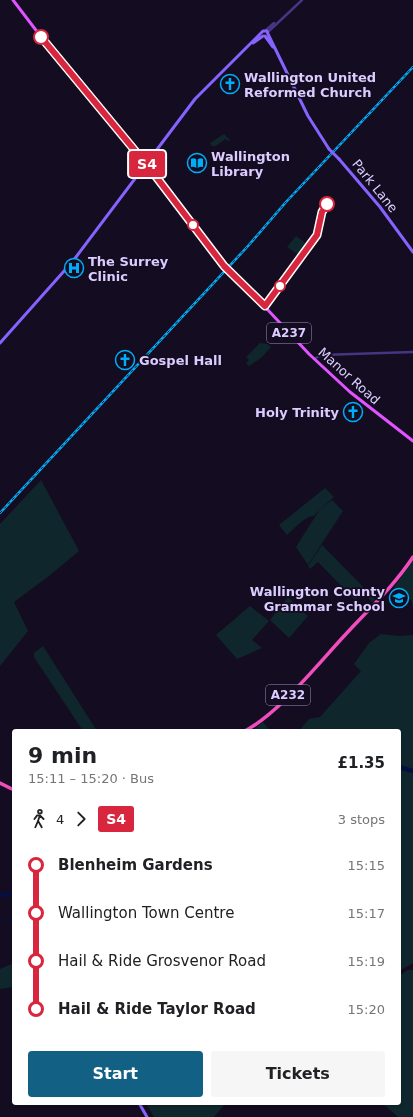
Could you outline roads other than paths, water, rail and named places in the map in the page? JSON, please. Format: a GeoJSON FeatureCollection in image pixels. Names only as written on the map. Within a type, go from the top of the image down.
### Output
{"type":"FeatureCollection","features":[{"type":"Feature","properties":{"kind":"highway","name":"A232"},"geometry":{"type":"LineString","coordinates":[[248,729],[268,715],[304,680],[387,591],[413,557]]}},
{"type":"Feature","properties":{"kind":"highway"},"geometry":{"type":"LineString","coordinates":[[0,783],[12,789]]}},
{"type":"Feature","properties":{"kind":"main road","name":"A237"},"geometry":{"type":"LineString","coordinates":[[13,0],[43,40],[147,164]]}},
{"type":"Feature","properties":{"kind":"main road"},"geometry":{"type":"LineString","coordinates":[[0,343],[71,264],[195,99],[250,44],[265,33]]}},
{"type":"Feature","properties":{"kind":"main road","name":"Park Lane"},"geometry":{"type":"LineString","coordinates":[[265,33],[309,118],[330,149],[380,207],[413,252]]}},
{"type":"Feature","properties":{"kind":"main road","name":"Manor Road"},"geometry":{"type":"LineString","coordinates":[[147,164],[226,268],[253,294],[314,360],[354,396],[413,441]]}},
{"type":"Feature","properties":{"kind":"main road"},"geometry":{"type":"LineString","coordinates":[[140,1105],[146,1117]]}},
{"type":"Feature","properties":{"kind":"street"},"geometry":{"type":"LineString","coordinates":[[265,33],[302,0]]}},
{"type":"Feature","properties":{"kind":"street"},"geometry":{"type":"LineString","coordinates":[[314,360],[321,356],[413,352]]}},
{"type":"Feature","properties":{"kind":"waterway"},"geometry":{"type":"LineString","coordinates":[[401,768],[413,771]]}},
{"type":"Feature","properties":{"kind":"waterway"},"geometry":{"type":"LineString","coordinates":[[0,895],[12,894]]}},
{"type":"Feature","properties":{"kind":"waterway"},"geometry":{"type":"LineString","coordinates":[[0,920],[6,919],[12,922]]}},
{"type":"Feature","properties":{"kind":"railway"},"geometry":{"type":"LineString","coordinates":[[0,513],[248,246],[286,202],[413,67]]}},
{"type":"Feature","properties":{"kind":"place","name":"Wallington United Reformed Church"},"geometry":{"type":"Point","coordinates":[230,84]}},
{"type":"Feature","properties":{"kind":"place","name":"Wallington Library"},"geometry":{"type":"Point","coordinates":[197,163]}},
{"type":"Feature","properties":{"kind":"place","name":"The Surrey Clinic"},"geometry":{"type":"Point","coordinates":[74,268]}},
{"type":"Feature","properties":{"kind":"place","name":"Gospel Hall"},"geometry":{"type":"Point","coordinates":[125,360]}},
{"type":"Feature","properties":{"kind":"place","name":"Holy Trinity"},"geometry":{"type":"Point","coordinates":[353,412]}},
{"type":"Feature","properties":{"kind":"place","name":"Wallington County Grammar School"},"geometry":{"type":"Point","coordinates":[399,598]}}]}
